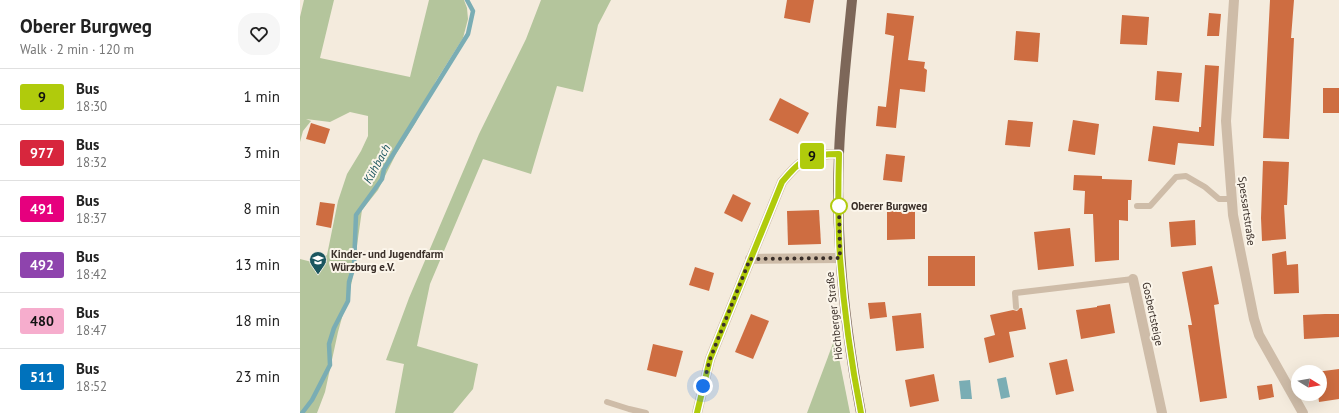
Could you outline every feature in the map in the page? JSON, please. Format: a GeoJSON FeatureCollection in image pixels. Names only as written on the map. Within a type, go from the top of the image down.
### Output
{"type":"FeatureCollection","features":[{"type":"Feature","properties":{"kind":"main road","name":"Höchberger Straße"},"geometry":{"type":"LineString","coordinates":[[852,0],[844,75],[839,154],[840,258],[845,314],[852,366],[861,413]]}},
{"type":"Feature","properties":{"kind":"street","name":"Spessartstraße"},"geometry":{"type":"LineString","coordinates":[[1234,0],[1226,121],[1233,215],[1254,319],[1259,335],[1303,413]]}},
{"type":"Feature","properties":{"kind":"street"},"geometry":{"type":"LineString","coordinates":[[697,413],[710,359],[782,182],[796,165],[808,158],[822,154],[839,154]]}},
{"type":"Feature","properties":{"kind":"street"},"geometry":{"type":"LineString","coordinates":[[750,259],[840,258]]}},
{"type":"Feature","properties":{"kind":"street","name":"Gosbertsteige"},"geometry":{"type":"LineString","coordinates":[[1133,279],[1162,413]]}},
{"type":"Feature","properties":{"kind":"lane"},"geometry":{"type":"LineString","coordinates":[[1137,206],[1150,206],[1176,177],[1183,176],[1186,176],[1205,186],[1220,199],[1232,199]]}},
{"type":"Feature","properties":{"kind":"lane","name":"Gosbertsteige"},"geometry":{"type":"LineString","coordinates":[[1016,307],[1015,294],[1133,279]]}},
{"type":"Feature","properties":{"kind":"lane"},"geometry":{"type":"LineString","coordinates":[[607,402],[628,411],[646,413]]}},
{"type":"Feature","properties":{"kind":"green space"},"geometry":{"type":"Polygon","coordinates":[[[304,0],[334,0],[320,58],[410,77],[429,0],[464,0],[467,8],[468,19],[463,38],[436,81],[416,122],[396,154],[378,190],[362,210],[352,281],[338,332],[325,392],[317,413],[300,413],[300,259],[316,263],[327,255],[338,201],[347,174],[368,136],[368,116],[350,112],[330,122],[306,119],[311,121],[303,131],[300,142],[300,17],[304,0]]]}},
{"type":"Feature","properties":{"kind":"green space"},"geometry":{"type":"Polygon","coordinates":[[[541,0],[611,0],[598,25],[583,92],[557,86],[531,174],[483,159],[430,284],[417,346],[478,364],[473,389],[453,413],[395,413],[404,364],[386,360],[409,298],[479,134],[526,39],[541,0]]]}},
{"type":"Feature","properties":{"kind":"green space"},"geometry":{"type":"Polygon","coordinates":[[[835,338],[850,413],[807,413],[835,338]]]}},
{"type":"Feature","properties":{"kind":"water"},"geometry":{"type":"Polygon","coordinates":[[[1006,377],[1010,397],[1001,399],[997,379],[1006,377]]]}},
{"type":"Feature","properties":{"kind":"water"},"geometry":{"type":"Polygon","coordinates":[[[970,380],[972,399],[961,399],[959,381],[970,380]]]}},
{"type":"Feature","properties":{"kind":"building"},"geometry":{"type":"Polygon","coordinates":[[[787,0],[814,0],[810,23],[784,18],[787,0]]]}},
{"type":"Feature","properties":{"kind":"building"},"geometry":{"type":"Polygon","coordinates":[[[1270,0],[1294,0],[1291,38],[1294,38],[1289,139],[1263,138],[1270,0]]]}},
{"type":"Feature","properties":{"kind":"building"},"geometry":{"type":"Polygon","coordinates":[[[887,13],[914,16],[908,60],[925,62],[924,68],[927,70],[925,92],[900,89],[896,128],[876,126],[878,106],[886,107],[894,36],[885,34],[887,13]]]}},
{"type":"Feature","properties":{"kind":"building"},"geometry":{"type":"Polygon","coordinates":[[[1209,13],[1221,14],[1219,36],[1207,36],[1209,13]]]}},
{"type":"Feature","properties":{"kind":"building"},"geometry":{"type":"Polygon","coordinates":[[[1122,15],[1149,17],[1147,45],[1120,44],[1122,15]]]}},
{"type":"Feature","properties":{"kind":"building"},"geometry":{"type":"Polygon","coordinates":[[[1016,31],[1040,33],[1038,62],[1014,60],[1016,31]]]}},
{"type":"Feature","properties":{"kind":"building"},"geometry":{"type":"Polygon","coordinates":[[[1205,65],[1219,66],[1214,146],[1178,143],[1175,165],[1148,161],[1153,126],[1199,132],[1199,127],[1201,127],[1205,65]]]}},
{"type":"Feature","properties":{"kind":"building"},"geometry":{"type":"Polygon","coordinates":[[[1157,71],[1182,73],[1179,102],[1155,100],[1157,71]]]}},
{"type":"Feature","properties":{"kind":"building"},"geometry":{"type":"Polygon","coordinates":[[[1323,88],[1339,88],[1339,113],[1323,113],[1323,88]]]}},
{"type":"Feature","properties":{"kind":"building"},"geometry":{"type":"Polygon","coordinates":[[[780,98],[809,113],[798,134],[769,120],[780,98]]]}},
{"type":"Feature","properties":{"kind":"building"},"geometry":{"type":"Polygon","coordinates":[[[1008,120],[1033,122],[1030,147],[1005,145],[1008,120]]]}},
{"type":"Feature","properties":{"kind":"building"},"geometry":{"type":"Polygon","coordinates":[[[1073,120],[1099,124],[1095,155],[1068,151],[1073,120]]]}},
{"type":"Feature","properties":{"kind":"building"},"geometry":{"type":"Polygon","coordinates":[[[311,123],[330,129],[325,144],[306,139],[311,123]]]}},
{"type":"Feature","properties":{"kind":"building"},"geometry":{"type":"Polygon","coordinates":[[[886,154],[905,156],[902,182],[883,180],[886,154]]]}},
{"type":"Feature","properties":{"kind":"building"},"geometry":{"type":"Polygon","coordinates":[[[1263,161],[1289,162],[1287,205],[1284,205],[1286,239],[1262,241],[1261,218],[1263,161]]]}},
{"type":"Feature","properties":{"kind":"building"},"geometry":{"type":"Polygon","coordinates":[[[1074,175],[1102,176],[1102,179],[1132,180],[1131,200],[1128,200],[1128,221],[1119,220],[1119,260],[1095,262],[1093,214],[1084,214],[1085,191],[1073,190],[1074,175]]]}},
{"type":"Feature","properties":{"kind":"building"},"geometry":{"type":"Polygon","coordinates":[[[733,194],[751,203],[742,222],[724,213],[733,194]]]}},
{"type":"Feature","properties":{"kind":"building"},"geometry":{"type":"Polygon","coordinates":[[[320,202],[335,204],[331,228],[316,225],[320,202]]]}},
{"type":"Feature","properties":{"kind":"building"},"geometry":{"type":"Polygon","coordinates":[[[887,206],[915,206],[915,239],[887,240],[887,206]]]}},
{"type":"Feature","properties":{"kind":"building"},"geometry":{"type":"Polygon","coordinates":[[[819,210],[821,244],[788,245],[787,211],[819,210]]]}},
{"type":"Feature","properties":{"kind":"building"},"geometry":{"type":"Polygon","coordinates":[[[1195,220],[1196,245],[1171,247],[1169,222],[1195,220]]]}},
{"type":"Feature","properties":{"kind":"building"},"geometry":{"type":"Polygon","coordinates":[[[1070,228],[1074,266],[1038,270],[1034,232],[1070,228]]]}},
{"type":"Feature","properties":{"kind":"building"},"geometry":{"type":"Polygon","coordinates":[[[1286,251],[1287,265],[1298,264],[1299,293],[1274,294],[1272,254],[1286,251]]]}},
{"type":"Feature","properties":{"kind":"building"},"geometry":{"type":"Polygon","coordinates":[[[928,256],[975,256],[975,286],[928,286],[928,256]]]}},
{"type":"Feature","properties":{"kind":"building"},"geometry":{"type":"Polygon","coordinates":[[[1212,266],[1219,304],[1214,305],[1227,398],[1200,402],[1188,325],[1192,325],[1182,272],[1212,266]]]}},
{"type":"Feature","properties":{"kind":"building"},"geometry":{"type":"Polygon","coordinates":[[[695,267],[714,273],[709,291],[689,285],[695,267]]]}},
{"type":"Feature","properties":{"kind":"building"},"geometry":{"type":"Polygon","coordinates":[[[885,302],[887,317],[870,319],[868,303],[885,302]]]}},
{"type":"Feature","properties":{"kind":"building"},"geometry":{"type":"Polygon","coordinates":[[[1110,304],[1115,333],[1081,339],[1076,310],[1110,304]]]}},
{"type":"Feature","properties":{"kind":"building"},"geometry":{"type":"Polygon","coordinates":[[[1022,308],[1026,329],[1009,332],[1014,357],[989,363],[984,338],[995,335],[990,315],[1013,310],[1017,311],[1022,308]]]}},
{"type":"Feature","properties":{"kind":"building"},"geometry":{"type":"Polygon","coordinates":[[[921,313],[924,348],[896,351],[892,316],[921,313]]]}},
{"type":"Feature","properties":{"kind":"building"},"geometry":{"type":"Polygon","coordinates":[[[751,314],[769,321],[753,359],[735,352],[751,314]]]}},
{"type":"Feature","properties":{"kind":"building"},"geometry":{"type":"Polygon","coordinates":[[[1339,314],[1339,337],[1304,339],[1303,315],[1339,314]]]}},
{"type":"Feature","properties":{"kind":"building"},"geometry":{"type":"Polygon","coordinates":[[[653,344],[683,351],[676,377],[647,370],[653,344]]]}},
{"type":"Feature","properties":{"kind":"building"},"geometry":{"type":"Polygon","coordinates":[[[1067,359],[1074,391],[1056,395],[1049,363],[1067,359]]]}},
{"type":"Feature","properties":{"kind":"building"},"geometry":{"type":"Polygon","coordinates":[[[1339,369],[1339,399],[1327,401],[1327,371],[1339,369]]]}},
{"type":"Feature","properties":{"kind":"building"},"geometry":{"type":"Polygon","coordinates":[[[934,374],[939,401],[910,407],[905,380],[934,374]]]}},
{"type":"Feature","properties":{"kind":"building"},"geometry":{"type":"Polygon","coordinates":[[[1272,384],[1274,397],[1259,400],[1257,386],[1272,384]]]}},
{"type":"Feature","properties":{"kind":"waterway","name":"Kühbach"},"geometry":{"type":"LineString","coordinates":[[302,413],[312,400],[330,365],[329,344],[334,328],[348,301],[349,282],[354,266],[356,215],[382,179],[384,169],[468,34],[473,11],[467,0]]}},
{"type":"Feature","properties":{"kind":"bus line","name":"9"},"geometry":{"type":"LineString","coordinates":[[697,413],[710,359],[782,182],[796,165],[808,158],[822,154],[839,154],[838,186],[840,258],[845,314],[852,366],[861,413]]}},
{"type":"Feature","properties":{"kind":"place","name":"Oberer Burgweg"},"geometry":{"type":"Point","coordinates":[839,206]}},
{"type":"Feature","properties":{"kind":"place","name":"Kinder- und Jugendfarm Würzburg e.V."},"geometry":{"type":"Point","coordinates":[318,275]}},
{"type":"Feature","properties":{"kind":"route"},"geometry":{"type":"LineString","coordinates":[[703,386],[710,359],[750,259],[803,257],[840,258],[839,206]]}}]}
